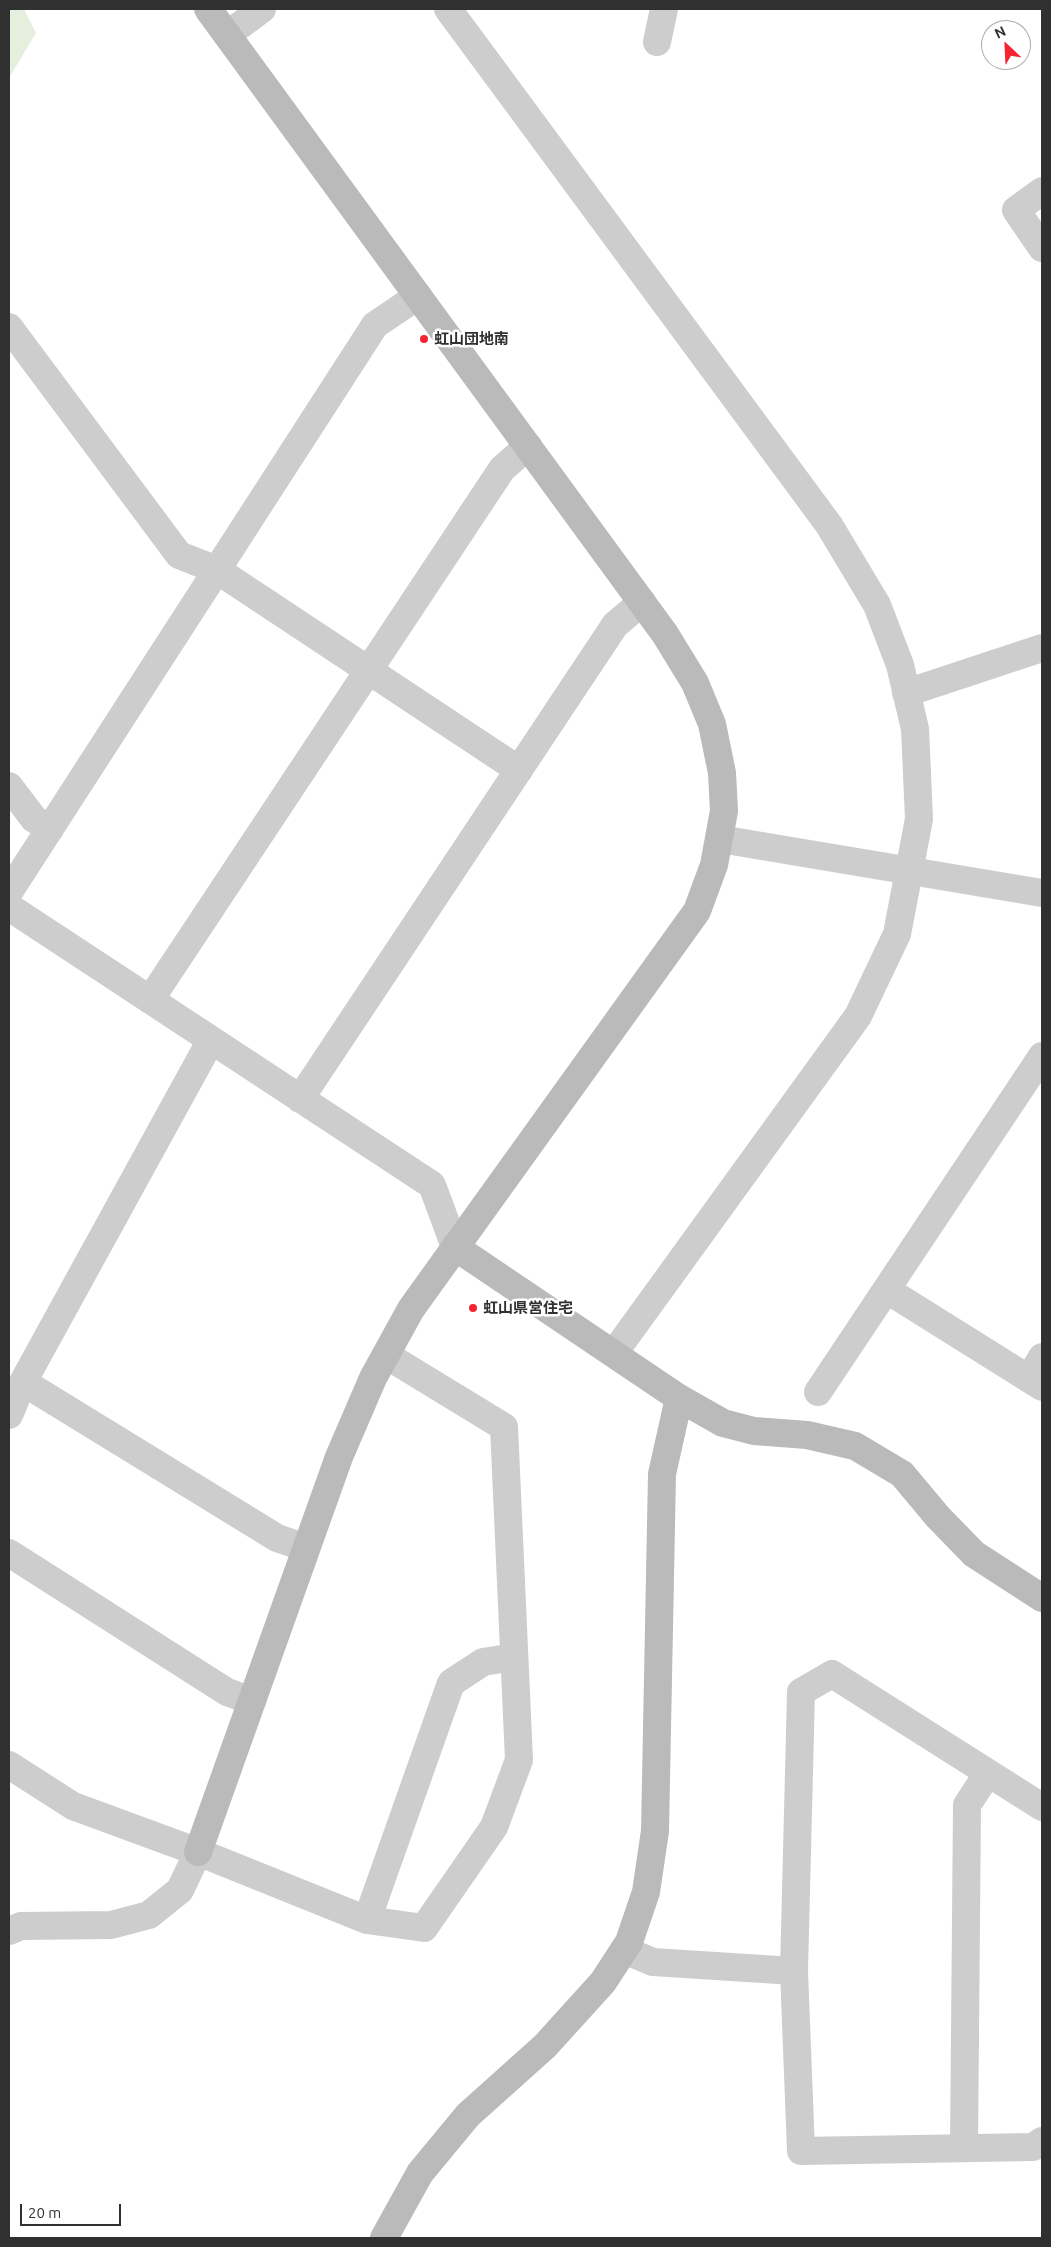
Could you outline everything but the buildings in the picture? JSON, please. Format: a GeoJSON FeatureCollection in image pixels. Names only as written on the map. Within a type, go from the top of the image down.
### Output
{"type":"FeatureCollection","features":[{"type":"Feature","properties":{"kind":"street"},"geometry":{"type":"LineString","coordinates":[[9,1931],[21,1926],[111,1925],[149,1915],[180,1890],[198,1852],[339,1457],[373,1378],[411,1309],[697,911],[714,865],[724,811],[722,773],[712,724],[695,683],[642,602],[208,9]]}},
{"type":"Feature","properties":{"kind":"street"},"geometry":{"type":"LineString","coordinates":[[227,35],[262,9]]}},
{"type":"Feature","properties":{"kind":"street"},"geometry":{"type":"LineString","coordinates":[[448,9],[829,525],[877,605],[900,665],[915,728],[919,819],[897,934],[858,1016],[614,1353]]}},
{"type":"Feature","properties":{"kind":"street"},"geometry":{"type":"LineString","coordinates":[[658,42],[664,9]]}},
{"type":"Feature","properties":{"kind":"street"},"geometry":{"type":"LineString","coordinates":[[1042,191],[1016,210],[1042,248]]}},
{"type":"Feature","properties":{"kind":"street"},"geometry":{"type":"LineString","coordinates":[[9,892],[375,325],[418,296]]}},
{"type":"Feature","properties":{"kind":"street"},"geometry":{"type":"LineString","coordinates":[[13,346],[179,554],[217,570],[519,770]]}},
{"type":"Feature","properties":{"kind":"street"},"geometry":{"type":"LineString","coordinates":[[150,1000],[502,469],[528,446]]}},
{"type":"Feature","properties":{"kind":"street"},"geometry":{"type":"LineString","coordinates":[[300,1099],[615,625],[642,602]]}},
{"type":"Feature","properties":{"kind":"street"},"geometry":{"type":"LineString","coordinates":[[906,693],[1042,648]]}},
{"type":"Feature","properties":{"kind":"street"},"geometry":{"type":"LineString","coordinates":[[9,786],[34,819],[50,829]]}},
{"type":"Feature","properties":{"kind":"street"},"geometry":{"type":"LineString","coordinates":[[720,839],[1042,893]]}},
{"type":"Feature","properties":{"kind":"street"},"geometry":{"type":"LineString","coordinates":[[9,907],[432,1185],[455,1246],[679,1398],[723,1423],[754,1431],[807,1435],[855,1446],[902,1474],[938,1517],[974,1554],[1042,1598]]}},
{"type":"Feature","properties":{"kind":"street"},"geometry":{"type":"LineString","coordinates":[[9,1415],[23,1382],[211,1040]]}},
{"type":"Feature","properties":{"kind":"street"},"geometry":{"type":"LineString","coordinates":[[818,1392],[1042,1056]]}},
{"type":"Feature","properties":{"kind":"street"},"geometry":{"type":"LineString","coordinates":[[887,1290],[1038,1374]]}},
{"type":"Feature","properties":{"kind":"street"},"geometry":{"type":"LineString","coordinates":[[9,1765],[73,1806],[198,1852],[367,1920],[424,1928],[494,1827],[519,1760],[504,1427],[386,1355]]}},
{"type":"Feature","properties":{"kind":"street"},"geometry":{"type":"LineString","coordinates":[[23,1382],[277,1538],[306,1548]]}},
{"type":"Feature","properties":{"kind":"street"},"geometry":{"type":"LineString","coordinates":[[384,2238],[420,2173],[468,2115],[545,2046],[603,1982],[629,1942],[646,1892],[654,1831],[662,1474],[679,1398]]}},
{"type":"Feature","properties":{"kind":"street"},"geometry":{"type":"LineString","coordinates":[[9,1553],[227,1692],[252,1701]]}},
{"type":"Feature","properties":{"kind":"street"},"geometry":{"type":"LineString","coordinates":[[367,1920],[451,1683],[483,1662],[514,1657]]}},
{"type":"Feature","properties":{"kind":"street"},"geometry":{"type":"LineString","coordinates":[[1042,1807],[832,1674],[801,1692],[794,1971],[801,2151],[1033,2147],[1042,2141]]}},
{"type":"Feature","properties":{"kind":"street"},"geometry":{"type":"LineString","coordinates":[[964,2148],[967,1805],[988,1773]]}},
{"type":"Feature","properties":{"kind":"street"},"geometry":{"type":"LineString","coordinates":[[624,1950],[653,1962],[794,1971]]}},
{"type":"Feature","properties":{"kind":"green space"},"geometry":{"type":"Polygon","coordinates":[[[9,9],[24,9],[36,33],[9,78],[9,9]]]}},
{"type":"Feature","properties":{"kind":"place","name":"虹山団地南"},"geometry":{"type":"Point","coordinates":[424,339]}},
{"type":"Feature","properties":{"kind":"place","name":"虹山県営住宅"},"geometry":{"type":"Point","coordinates":[473,1308]}}]}
